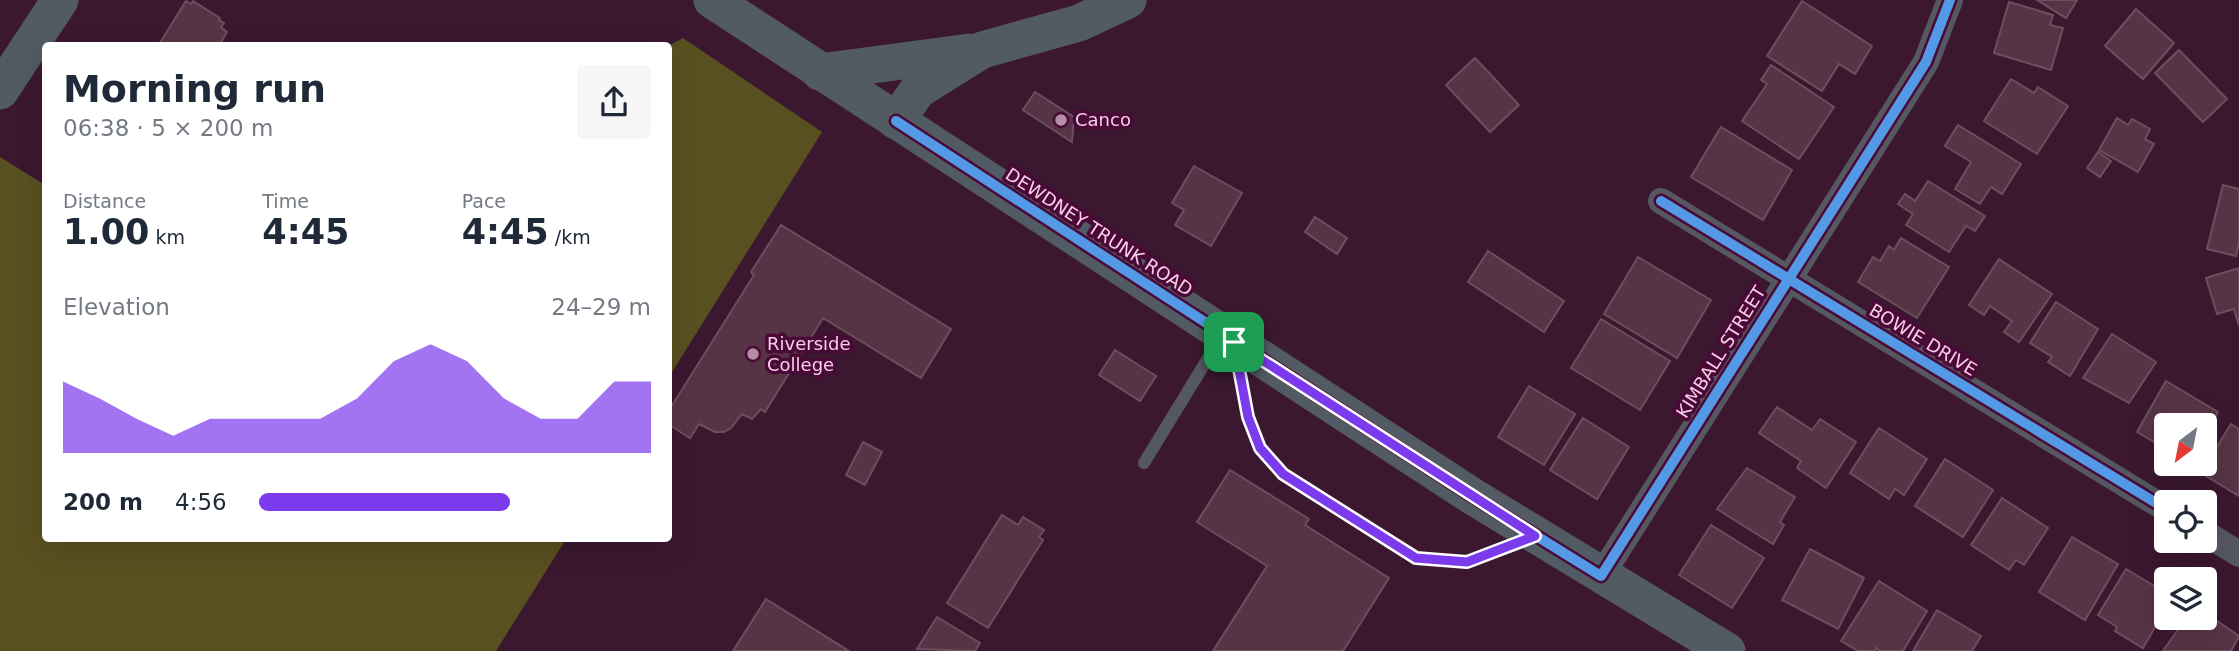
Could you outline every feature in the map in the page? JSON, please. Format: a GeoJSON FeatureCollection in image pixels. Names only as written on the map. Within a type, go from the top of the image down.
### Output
{"type":"FeatureCollection","features":[{"type":"Feature","properties":{"kind":"main road"},"geometry":{"type":"LineString","coordinates":[[0,91],[60,0]]}},
{"type":"Feature","properties":{"kind":"main road","name":"DEWDNEY TRUNK ROAD"},"geometry":{"type":"LineString","coordinates":[[712,0],[1535,536],[1727,651]]}},
{"type":"Feature","properties":{"kind":"main road"},"geometry":{"type":"LineString","coordinates":[[820,72],[982,50],[1079,23],[1128,0]]}},
{"type":"Feature","properties":{"kind":"main road"},"geometry":{"type":"LineString","coordinates":[[897,121],[918,90],[982,50]]}},
{"type":"Feature","properties":{"kind":"street","name":"KIMBALL STREET"},"geometry":{"type":"LineString","coordinates":[[1601,576],[1926,62],[1950,0]]}},
{"type":"Feature","properties":{"kind":"street","name":"BOWIE DRIVE"},"geometry":{"type":"LineString","coordinates":[[1661,201],[2154,502]]}},
{"type":"Feature","properties":{"kind":"street"},"geometry":{"type":"LineString","coordinates":[[2217,540],[2239,554]]}},
{"type":"Feature","properties":{"kind":"lane"},"geometry":{"type":"LineString","coordinates":[[1144,463],[1228,338]]}},
{"type":"Feature","properties":{"kind":"lane"},"geometry":{"type":"LineString","coordinates":[[1228,338],[1248,417],[1260,448],[1283,474],[1416,558],[1467,562],[1535,536]]}},
{"type":"Feature","properties":{"kind":"shaded area"},"geometry":{"type":"Polygon","coordinates":[[[683,38],[822,132],[672,372],[672,44],[683,38]]]}},
{"type":"Feature","properties":{"kind":"shaded area"},"geometry":{"type":"Polygon","coordinates":[[[0,157],[42,183],[42,542],[564,542],[496,651],[0,651],[0,157]]]}},
{"type":"Feature","properties":{"kind":"building"},"geometry":{"type":"Polygon","coordinates":[[[2037,0],[2077,0],[2066,18],[2037,0]]]}},
{"type":"Feature","properties":{"kind":"building"},"geometry":{"type":"Polygon","coordinates":[[[186,1],[191,4],[193,1],[220,18],[224,23],[221,27],[227,32],[221,42],[160,42],[186,1]]]}},
{"type":"Feature","properties":{"kind":"building"},"geometry":{"type":"Polygon","coordinates":[[[1802,1],[1872,46],[1855,74],[1839,64],[1822,91],[1767,56],[1802,1]]]}},
{"type":"Feature","properties":{"kind":"building"},"geometry":{"type":"Polygon","coordinates":[[[2009,2],[2053,15],[2050,25],[2063,28],[2051,70],[1994,53],[2009,2]]]}},
{"type":"Feature","properties":{"kind":"building"},"geometry":{"type":"Polygon","coordinates":[[[2136,9],[2174,43],[2143,79],[2105,46],[2136,9]]]}},
{"type":"Feature","properties":{"kind":"building"},"geometry":{"type":"Polygon","coordinates":[[[2179,50],[2227,99],[2203,122],[2155,73],[2179,50]]]}},
{"type":"Feature","properties":{"kind":"building"},"geometry":{"type":"Polygon","coordinates":[[[1475,58],[1519,105],[1490,132],[1446,85],[1475,58]]]}},
{"type":"Feature","properties":{"kind":"building"},"geometry":{"type":"Polygon","coordinates":[[[1771,65],[1834,107],[1799,159],[1742,121],[1767,84],[1761,80],[1771,65]]]}},
{"type":"Feature","properties":{"kind":"building"},"geometry":{"type":"Polygon","coordinates":[[[2011,79],[2034,93],[2038,87],[2068,106],[2037,154],[1984,121],[2011,79]]]}},
{"type":"Feature","properties":{"kind":"building"},"geometry":{"type":"Polygon","coordinates":[[[1035,92],[1074,117],[1072,142],[1023,110],[1035,92]]]}},
{"type":"Feature","properties":{"kind":"building"},"geometry":{"type":"Polygon","coordinates":[[[2117,118],[2128,125],[2132,119],[2150,129],[2145,139],[2154,144],[2138,172],[2099,150],[2117,118]]]}},
{"type":"Feature","properties":{"kind":"building"},"geometry":{"type":"Polygon","coordinates":[[[1958,125],[2021,164],[2002,194],[1991,187],[1980,204],[1955,189],[1971,162],[1945,146],[1958,125]]]}},
{"type":"Feature","properties":{"kind":"building"},"geometry":{"type":"Polygon","coordinates":[[[1721,127],[1792,170],[1763,220],[1691,177],[1721,127]]]}},
{"type":"Feature","properties":{"kind":"building"},"geometry":{"type":"Polygon","coordinates":[[[2098,152],[2111,161],[2100,177],[2087,168],[2098,152]]]}},
{"type":"Feature","properties":{"kind":"building"},"geometry":{"type":"Polygon","coordinates":[[[1194,166],[1242,193],[1211,246],[1175,225],[1184,210],[1172,203],[1194,166]]]}},
{"type":"Feature","properties":{"kind":"building"},"geometry":{"type":"Polygon","coordinates":[[[1928,181],[1985,216],[1975,231],[1966,226],[1949,252],[1906,225],[1913,214],[1898,204],[1905,194],[1915,201],[1928,181]]]}},
{"type":"Feature","properties":{"kind":"building"},"geometry":{"type":"Polygon","coordinates":[[[2223,185],[2239,189],[2239,243],[2236,256],[2207,249],[2223,185]]]}},
{"type":"Feature","properties":{"kind":"building"},"geometry":{"type":"Polygon","coordinates":[[[1315,217],[1347,238],[1337,254],[1305,232],[1315,217]]]}},
{"type":"Feature","properties":{"kind":"building","name":"Riverside College"},"geometry":{"type":"Polygon","coordinates":[[[781,225],[951,329],[921,378],[823,318],[765,412],[761,409],[752,419],[742,414],[731,428],[724,432],[715,432],[699,424],[690,438],[672,427],[672,406],[754,275],[751,272],[781,225]]]}},
{"type":"Feature","properties":{"kind":"building"},"geometry":{"type":"Polygon","coordinates":[[[1901,238],[1949,267],[1917,318],[1858,282],[1873,257],[1880,261],[1889,246],[1894,250],[1901,238]]]}},
{"type":"Feature","properties":{"kind":"building"},"geometry":{"type":"Polygon","coordinates":[[[1488,251],[1564,301],[1544,332],[1468,282],[1488,251]]]}},
{"type":"Feature","properties":{"kind":"building"},"geometry":{"type":"Polygon","coordinates":[[[1638,257],[1711,300],[1677,358],[1604,314],[1638,257]]]}},
{"type":"Feature","properties":{"kind":"building"},"geometry":{"type":"Polygon","coordinates":[[[1999,259],[2052,294],[2019,342],[2004,332],[2012,321],[1990,306],[1984,315],[1969,305],[1999,259]]]}},
{"type":"Feature","properties":{"kind":"building"},"geometry":{"type":"Polygon","coordinates":[[[2239,268],[2239,326],[2234,309],[2217,314],[2206,278],[2239,268]]]}},
{"type":"Feature","properties":{"kind":"building"},"geometry":{"type":"Polygon","coordinates":[[[2056,302],[2098,329],[2070,376],[2048,362],[2052,357],[2030,343],[2056,302]]]}},
{"type":"Feature","properties":{"kind":"building"},"geometry":{"type":"Polygon","coordinates":[[[1601,319],[1670,361],[1640,410],[1571,368],[1601,319]]]}},
{"type":"Feature","properties":{"kind":"building"},"geometry":{"type":"Polygon","coordinates":[[[2112,334],[2156,362],[2129,403],[2083,378],[2112,334]]]}},
{"type":"Feature","properties":{"kind":"building"},"geometry":{"type":"Polygon","coordinates":[[[1115,350],[1156,376],[1140,401],[1099,375],[1115,350]]]}},
{"type":"Feature","properties":{"kind":"building"},"geometry":{"type":"Polygon","coordinates":[[[2166,381],[2218,412],[2154,413],[2154,442],[2137,432],[2166,381]]]}},
{"type":"Feature","properties":{"kind":"building"},"geometry":{"type":"Polygon","coordinates":[[[1529,386],[1575,414],[1544,465],[1498,437],[1529,386]]]}},
{"type":"Feature","properties":{"kind":"building"},"geometry":{"type":"Polygon","coordinates":[[[1777,407],[1812,430],[1820,419],[1856,442],[1826,488],[1797,468],[1801,461],[1759,433],[1777,407]]]}},
{"type":"Feature","properties":{"kind":"building"},"geometry":{"type":"Polygon","coordinates":[[[1583,418],[1629,447],[1597,499],[1550,470],[1583,418]]]}},
{"type":"Feature","properties":{"kind":"building"},"geometry":{"type":"Polygon","coordinates":[[[2231,424],[2239,429],[2239,496],[2206,476],[2217,476],[2217,447],[2231,424]]]}},
{"type":"Feature","properties":{"kind":"building"},"geometry":{"type":"Polygon","coordinates":[[[1879,428],[1927,459],[1904,495],[1895,489],[1889,499],[1850,473],[1879,428]]]}},
{"type":"Feature","properties":{"kind":"building"},"geometry":{"type":"Polygon","coordinates":[[[863,442],[882,452],[865,485],[846,475],[863,442]]]}},
{"type":"Feature","properties":{"kind":"building"},"geometry":{"type":"Polygon","coordinates":[[[1945,459],[1993,490],[1963,537],[1915,506],[1945,459]]]}},
{"type":"Feature","properties":{"kind":"building"},"geometry":{"type":"Polygon","coordinates":[[[1747,468],[1795,497],[1780,522],[1784,525],[1773,544],[1717,509],[1747,468]]]}},
{"type":"Feature","properties":{"kind":"building"},"geometry":{"type":"Polygon","coordinates":[[[1230,470],[1309,519],[1305,525],[1389,578],[1343,651],[1213,651],[1267,566],[1197,522],[1230,470]]]}},
{"type":"Feature","properties":{"kind":"building"},"geometry":{"type":"Polygon","coordinates":[[[2002,498],[2048,528],[2024,565],[2016,560],[2009,570],[1971,545],[2002,498]]]}},
{"type":"Feature","properties":{"kind":"building"},"geometry":{"type":"Polygon","coordinates":[[[1002,515],[1018,525],[1023,517],[1044,530],[1039,537],[1043,540],[988,628],[947,603],[1002,515]]]}},
{"type":"Feature","properties":{"kind":"building"},"geometry":{"type":"Polygon","coordinates":[[[1711,525],[1764,558],[1732,608],[1679,575],[1711,525]]]}},
{"type":"Feature","properties":{"kind":"building"},"geometry":{"type":"Polygon","coordinates":[[[2072,537],[2118,564],[2085,620],[2039,592],[2072,537]]]}},
{"type":"Feature","properties":{"kind":"building"},"geometry":{"type":"Polygon","coordinates":[[[1810,549],[1864,578],[1838,629],[1782,600],[1810,549]]]}},
{"type":"Feature","properties":{"kind":"building"},"geometry":{"type":"Polygon","coordinates":[[[2126,569],[2154,586],[2154,629],[2143,648],[2115,631],[2117,627],[2098,615],[2126,569]]]}},
{"type":"Feature","properties":{"kind":"building"},"geometry":{"type":"Polygon","coordinates":[[[1879,581],[1927,611],[1903,651],[1880,651],[1876,648],[1875,651],[1858,651],[1841,641],[1879,581]]]}},
{"type":"Feature","properties":{"kind":"building"},"geometry":{"type":"Polygon","coordinates":[[[766,599],[849,651],[733,651],[766,599]]]}},
{"type":"Feature","properties":{"kind":"building"},"geometry":{"type":"Polygon","coordinates":[[[1937,610],[1981,636],[1972,651],[1913,651],[1937,610]]]}},
{"type":"Feature","properties":{"kind":"building"},"geometry":{"type":"Polygon","coordinates":[[[937,617],[980,643],[975,651],[917,649],[937,617]]]}},
{"type":"Feature","properties":{"kind":"building"},"geometry":{"type":"Polygon","coordinates":[[[2217,621],[2239,636],[2231,651],[2163,651],[2178,630],[2217,630],[2217,621]]]}},
{"type":"Feature","properties":{"kind":"cycle path"},"geometry":{"type":"LineString","coordinates":[[896,121],[1472,496],[1601,576],[1926,62],[1950,0]]}},
{"type":"Feature","properties":{"kind":"cycle path"},"geometry":{"type":"LineString","coordinates":[[1661,201],[2154,502]]}},
{"type":"Feature","properties":{"kind":"place","name":"Canco"},"geometry":{"type":"Point","coordinates":[1061,120]}},
{"type":"Feature","properties":{"kind":"place","name":"Riverside College"},"geometry":{"type":"Point","coordinates":[753,354]}},
{"type":"Feature","properties":{"kind":"route"},"geometry":{"type":"LineString","coordinates":[[1234,342],[1535,536],[1467,562],[1416,558],[1283,474],[1260,448],[1248,417],[1234,342]]}}]}
